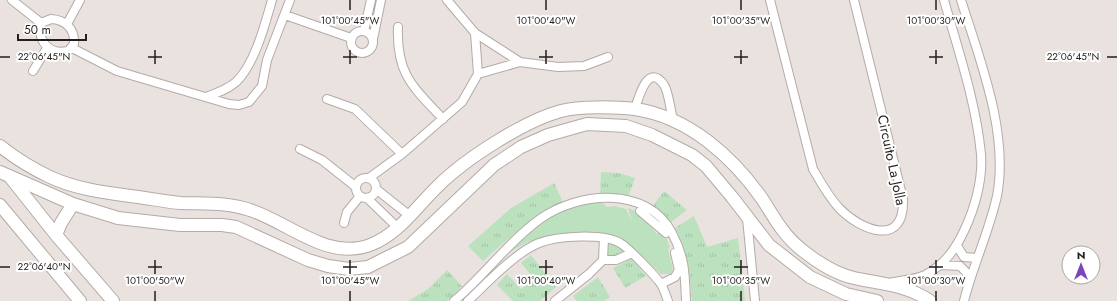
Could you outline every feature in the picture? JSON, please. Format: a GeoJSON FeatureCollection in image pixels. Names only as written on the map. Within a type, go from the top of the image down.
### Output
{"type":"FeatureCollection","features":[{"type":"Feature","properties":{"kind":"street"},"geometry":{"type":"LineString","coordinates":[[12,0],[41,23]]}},
{"type":"Feature","properties":{"kind":"street"},"geometry":{"type":"LineString","coordinates":[[67,24],[80,0]]}},
{"type":"Feature","properties":{"kind":"street"},"geometry":{"type":"LineString","coordinates":[[206,97],[223,91],[238,81],[250,61],[272,0]]}},
{"type":"Feature","properties":{"kind":"street"},"geometry":{"type":"LineString","coordinates":[[72,48],[117,71],[239,105],[249,102],[262,86],[267,60],[290,0]]}},
{"type":"Feature","properties":{"kind":"street"},"geometry":{"type":"LineString","coordinates":[[364,31],[371,0]]}},
{"type":"Feature","properties":{"kind":"street"},"geometry":{"type":"LineString","coordinates":[[351,38],[353,49],[360,53],[368,52],[370,50],[381,0]]}},
{"type":"Feature","properties":{"kind":"street"},"geometry":{"type":"LineString","coordinates":[[447,0],[475,33],[520,62]]}},
{"type":"Feature","properties":{"kind":"street","name":"Circuito La Jolla"},"geometry":{"type":"LineString","coordinates":[[770,0],[813,170],[826,192],[839,208],[864,227],[886,231],[898,225],[903,213],[903,199],[854,0]]}},
{"type":"Feature","properties":{"kind":"street"},"geometry":{"type":"LineString","coordinates":[[887,283],[923,276],[941,265],[957,246],[975,203],[981,155],[974,111],[944,0]]}},
{"type":"Feature","properties":{"kind":"street"},"geometry":{"type":"LineString","coordinates":[[961,0],[994,110],[1000,158],[996,197],[964,301]]}},
{"type":"Feature","properties":{"kind":"street"},"geometry":{"type":"LineString","coordinates":[[285,15],[351,38]]}},
{"type":"Feature","properties":{"kind":"street"},"geometry":{"type":"LineString","coordinates":[[56,20],[67,24],[73,33],[74,44],[72,48],[63,52],[52,51],[47,48],[41,39],[41,23],[56,20]]}},
{"type":"Feature","properties":{"kind":"street"},"geometry":{"type":"LineString","coordinates":[[398,27],[398,46],[402,66],[411,84],[443,119]]}},
{"type":"Feature","properties":{"kind":"street"},"geometry":{"type":"LineString","coordinates":[[351,38],[356,32],[364,31],[373,38]]}},
{"type":"Feature","properties":{"kind":"street"},"geometry":{"type":"LineString","coordinates":[[356,186],[362,179],[369,178],[402,154],[462,102],[478,74],[475,33]]}},
{"type":"Feature","properties":{"kind":"street"},"geometry":{"type":"LineString","coordinates":[[33,71],[47,48]]}},
{"type":"Feature","properties":{"kind":"street"},"geometry":{"type":"LineString","coordinates":[[478,74],[520,62],[558,67],[584,66],[608,57]]}},
{"type":"Feature","properties":{"kind":"street"},"geometry":{"type":"LineString","coordinates":[[635,109],[641,88],[646,81],[653,78],[658,79],[665,86],[673,119]]}},
{"type":"Feature","properties":{"kind":"street"},"geometry":{"type":"LineString","coordinates":[[327,99],[355,109],[402,154]]}},
{"type":"Feature","properties":{"kind":"street"},"geometry":{"type":"LineString","coordinates":[[585,108],[587,124]]}},
{"type":"Feature","properties":{"kind":"street"},"geometry":{"type":"LineString","coordinates":[[0,146],[51,178],[91,191],[180,202],[231,204],[250,210],[312,240],[331,247],[351,249],[370,245],[398,228],[439,185],[482,151],[519,129],[560,111],[585,108],[635,109],[673,119],[709,143],[737,168],[763,201],[782,232],[802,250],[818,261],[851,277],[887,283],[920,294],[930,301]]}},
{"type":"Feature","properties":{"kind":"street"},"geometry":{"type":"LineString","coordinates":[[4,174],[73,204],[118,218],[180,225],[222,225],[236,227],[308,260],[328,266],[349,269],[368,267],[408,247],[494,165],[521,147],[548,135],[587,124],[626,126],[652,135],[692,155],[706,166],[769,244],[790,263],[810,277],[846,294],[877,301]]}},
{"type":"Feature","properties":{"kind":"street"},"geometry":{"type":"LineString","coordinates":[[300,149],[322,160],[356,186],[364,197],[398,228]]}},
{"type":"Feature","properties":{"kind":"street"},"geometry":{"type":"LineString","coordinates":[[0,164],[4,174],[112,301]]}},
{"type":"Feature","properties":{"kind":"street"},"geometry":{"type":"LineString","coordinates":[[344,223],[347,212],[364,197],[373,195],[376,189],[375,183],[369,178]]}},
{"type":"Feature","properties":{"kind":"street"},"geometry":{"type":"LineString","coordinates":[[376,189],[410,216]]}},
{"type":"Feature","properties":{"kind":"street"},"geometry":{"type":"LineString","coordinates":[[454,301],[539,220],[549,214],[580,201],[599,198],[621,199],[641,205],[659,216],[672,233],[685,266],[686,301]]}},
{"type":"Feature","properties":{"kind":"street"},"geometry":{"type":"LineString","coordinates":[[621,199],[647,215],[668,235],[677,257],[679,270],[675,277],[661,284]]}},
{"type":"Feature","properties":{"kind":"street"},"geometry":{"type":"LineString","coordinates":[[180,202],[180,225]]}},
{"type":"Feature","properties":{"kind":"street"},"geometry":{"type":"LineString","coordinates":[[56,236],[61,223],[73,204]]}},
{"type":"Feature","properties":{"kind":"street"},"geometry":{"type":"LineString","coordinates":[[0,205],[80,301]]}},
{"type":"Feature","properties":{"kind":"street"},"geometry":{"type":"LineString","coordinates":[[748,218],[755,301]]}},
{"type":"Feature","properties":{"kind":"street"},"geometry":{"type":"LineString","coordinates":[[468,301],[494,276],[539,243],[566,238],[604,238],[620,243],[632,253],[661,284],[668,301]]}},
{"type":"Feature","properties":{"kind":"street"},"geometry":{"type":"LineString","coordinates":[[555,301],[589,274],[603,260],[604,238]]}},
{"type":"Feature","properties":{"kind":"street"},"geometry":{"type":"LineString","coordinates":[[957,246],[964,257],[977,258]]}},
{"type":"Feature","properties":{"kind":"street"},"geometry":{"type":"LineString","coordinates":[[603,260],[616,260],[632,253]]}},
{"type":"Feature","properties":{"kind":"street"},"geometry":{"type":"LineString","coordinates":[[941,265],[960,266],[966,272],[969,281]]}},
{"type":"Feature","properties":{"kind":"street"},"geometry":{"type":"LineString","coordinates":[[883,301],[887,283]]}},
{"type":"Feature","properties":{"kind":"green space"},"geometry":{"type":"Polygon","coordinates":[[[601,172],[619,173],[635,178],[628,197],[600,193],[601,172]]]}},
{"type":"Feature","properties":{"kind":"green space"},"geometry":{"type":"Polygon","coordinates":[[[554,183],[563,202],[531,221],[511,236],[483,261],[468,246],[511,208],[554,183]]]}},
{"type":"Feature","properties":{"kind":"green space"},"geometry":{"type":"Polygon","coordinates":[[[664,191],[687,210],[671,222],[652,207],[664,191]]]}},
{"type":"Feature","properties":{"kind":"green space"},"geometry":{"type":"Polygon","coordinates":[[[600,201],[607,207],[614,206],[626,209],[632,222],[643,220],[643,217],[657,234],[654,244],[668,249],[673,270],[671,274],[661,274],[632,248],[582,233],[550,235],[528,242],[508,253],[529,233],[559,212],[584,204],[600,201]]]}},
{"type":"Feature","properties":{"kind":"green space"},"geometry":{"type":"Polygon","coordinates":[[[628,208],[644,214],[643,220],[632,222],[628,208]]]}},
{"type":"Feature","properties":{"kind":"green space"},"geometry":{"type":"Polygon","coordinates":[[[694,216],[707,247],[738,238],[745,301],[692,301],[686,254],[675,228],[694,216]]]}},
{"type":"Feature","properties":{"kind":"green space"},"geometry":{"type":"Polygon","coordinates":[[[661,230],[666,237],[670,248],[668,249],[654,244],[657,234],[661,230]]]}},
{"type":"Feature","properties":{"kind":"green space"},"geometry":{"type":"Polygon","coordinates":[[[605,238],[632,252],[603,260],[605,238]]]}},
{"type":"Feature","properties":{"kind":"green space"},"geometry":{"type":"Polygon","coordinates":[[[531,255],[556,287],[540,301],[513,301],[497,285],[507,274],[521,289],[534,279],[521,263],[531,255]]]}},
{"type":"Feature","properties":{"kind":"green space"},"geometry":{"type":"Polygon","coordinates":[[[632,258],[646,276],[625,288],[613,268],[632,258]]]}},
{"type":"Feature","properties":{"kind":"green space"},"geometry":{"type":"Polygon","coordinates":[[[447,270],[462,286],[447,301],[408,301],[428,289],[447,270]]]}},
{"type":"Feature","properties":{"kind":"green space"},"geometry":{"type":"Polygon","coordinates":[[[598,277],[610,297],[604,301],[577,301],[573,296],[598,277]]]}}]}
